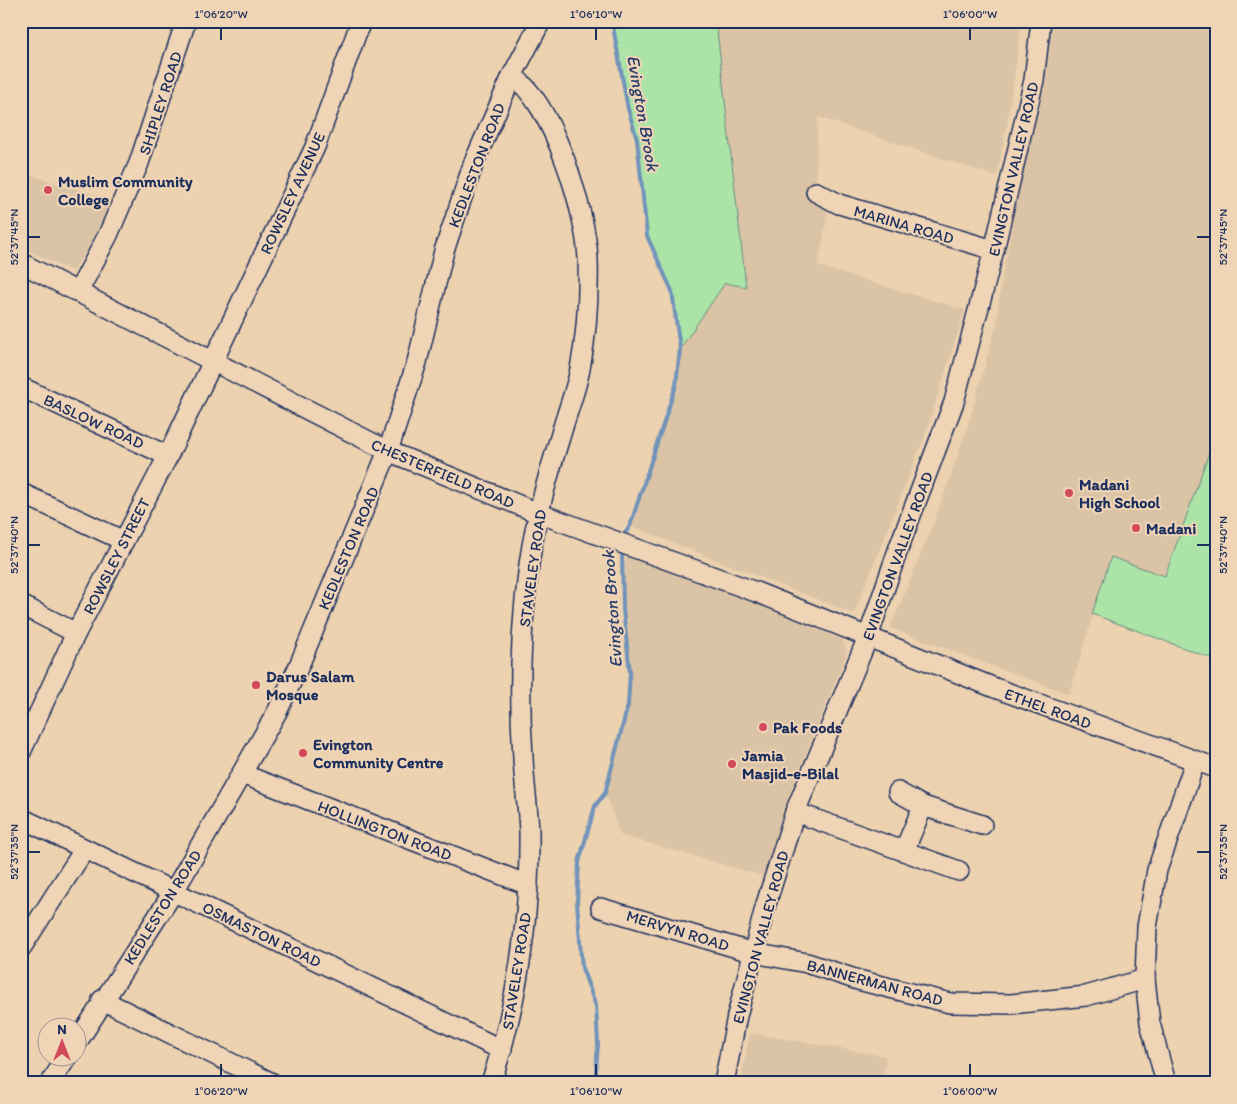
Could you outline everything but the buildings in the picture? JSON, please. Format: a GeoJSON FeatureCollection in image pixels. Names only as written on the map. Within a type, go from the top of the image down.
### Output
{"type":"FeatureCollection","features":[{"type":"Feature","properties":{"kind":"street","name":"SHIPLEY ROAD"},"geometry":{"type":"LineString","coordinates":[[78,292],[108,235],[139,163],[186,21]]}},
{"type":"Feature","properties":{"kind":"street","name":"ROWSLEY AVENUE"},"geometry":{"type":"LineString","coordinates":[[212,361],[315,148],[361,21]]}},
{"type":"Feature","properties":{"kind":"street","name":"KEDLESTON ROAD"},"geometry":{"type":"LineString","coordinates":[[88,1024],[174,892],[277,712],[298,668],[388,451],[417,362],[444,251],[474,162],[512,76],[541,21]]}},
{"type":"Feature","properties":{"kind":"street","name":"EVINGTON VALLEY ROAD"},"geometry":{"type":"LineString","coordinates":[[724,1083],[737,1016],[766,904],[795,812],[875,640],[899,547],[954,402],[994,250],[1034,80],[1041,21]]}},
{"type":"Feature","properties":{"kind":"street","name":"STAVELEY ROAD"},"geometry":{"type":"LineString","coordinates":[[491,1083],[502,1050],[516,986],[528,885],[529,828],[523,758],[520,667],[527,579],[538,513],[580,370],[588,315],[588,257],[582,213],[556,136],[522,83],[512,76]]}},
{"type":"Feature","properties":{"kind":"street","name":"MARINA ROAD"},"geometry":{"type":"LineString","coordinates":[[816,192],[839,204],[994,250]]}},
{"type":"Feature","properties":{"kind":"street","name":"CHESTERFIELD ROAD"},"geometry":{"type":"LineString","coordinates":[[21,263],[388,451],[538,513],[630,545],[875,640]]}},
{"type":"Feature","properties":{"kind":"street","name":"ROWSLEY STREET"},"geometry":{"type":"LineString","coordinates":[[21,752],[28,716],[76,633],[124,541],[168,456],[212,361]]}},
{"type":"Feature","properties":{"kind":"street","name":"BASLOW ROAD"},"geometry":{"type":"LineString","coordinates":[[21,387],[168,456]]}},
{"type":"Feature","properties":{"kind":"street"},"geometry":{"type":"LineString","coordinates":[[21,493],[124,541]]}},
{"type":"Feature","properties":{"kind":"street"},"geometry":{"type":"LineString","coordinates":[[21,605],[76,633]]}},
{"type":"Feature","properties":{"kind":"street","name":"ETHEL ROAD"},"geometry":{"type":"LineString","coordinates":[[875,640],[995,688],[1195,762],[1216,768]]}},
{"type":"Feature","properties":{"kind":"street"},"geometry":{"type":"LineString","coordinates":[[1166,1083],[1150,1023],[1145,979],[1147,927],[1157,870],[1195,762]]}},
{"type":"Feature","properties":{"kind":"street","name":"HOLLINGTON ROAD"},"geometry":{"type":"LineString","coordinates":[[242,774],[528,885]]}},
{"type":"Feature","properties":{"kind":"street"},"geometry":{"type":"LineString","coordinates":[[898,792],[923,806],[982,825]]}},
{"type":"Feature","properties":{"kind":"street"},"geometry":{"type":"LineString","coordinates":[[904,851],[923,806]]}},
{"type":"Feature","properties":{"kind":"street"},"geometry":{"type":"LineString","coordinates":[[795,812],[959,871]]}},
{"type":"Feature","properties":{"kind":"street","name":"OSMASTON ROAD"},"geometry":{"type":"LineString","coordinates":[[21,818],[502,1050]]}},
{"type":"Feature","properties":{"kind":"street"},"geometry":{"type":"LineString","coordinates":[[21,948],[84,850]]}},
{"type":"Feature","properties":{"kind":"street","name":"MERVYN ROAD"},"geometry":{"type":"LineString","coordinates":[[601,908],[754,953]]}},
{"type":"Feature","properties":{"kind":"street","name":"BANNERMAN ROAD"},"geometry":{"type":"LineString","coordinates":[[754,953],[807,963],[858,980],[950,1003],[1011,1004],[1086,996],[1145,979]]}},
{"type":"Feature","properties":{"kind":"street"},"geometry":{"type":"LineString","coordinates":[[102,1000],[272,1083]]}},
{"type":"Feature","properties":{"kind":"street"},"geometry":{"type":"LineString","coordinates":[[50,1083],[61,1066]]}},
{"type":"Feature","properties":{"kind":"shaded area"},"geometry":{"type":"Polygon","coordinates":[[[686,21],[1022,21],[1009,113],[997,177],[818,117],[816,196],[828,213],[818,266],[965,310],[926,433],[854,614],[630,526],[676,385],[680,349],[725,282],[746,286],[717,30],[686,21]]]}},
{"type":"Feature","properties":{"kind":"shaded area"},"geometry":{"type":"Polygon","coordinates":[[[1051,21],[1216,21],[1216,433],[1165,576],[1111,557],[1069,694],[890,628],[934,522],[955,463],[970,419],[997,322],[1001,283],[1051,21]]]}},
{"type":"Feature","properties":{"kind":"shaded area"},"geometry":{"type":"Polygon","coordinates":[[[21,172],[111,200],[99,229],[73,272],[21,247],[21,172]]]}},
{"type":"Feature","properties":{"kind":"shaded area"},"geometry":{"type":"Polygon","coordinates":[[[628,553],[739,595],[843,640],[847,653],[783,810],[766,877],[620,835],[605,793],[628,705],[630,673],[622,571],[628,553]]]}},
{"type":"Feature","properties":{"kind":"shaded area"},"geometry":{"type":"Polygon","coordinates":[[[750,1033],[886,1056],[883,1083],[740,1083],[750,1033]]]}},
{"type":"Feature","properties":{"kind":"green space"},"geometry":{"type":"Polygon","coordinates":[[[612,21],[686,21],[717,30],[746,287],[725,283],[680,349],[672,291],[647,236],[637,139],[628,109],[612,21]]]}},
{"type":"Feature","properties":{"kind":"green space"},"geometry":{"type":"Polygon","coordinates":[[[1216,433],[1216,660],[1092,614],[1111,557],[1165,576],[1216,433]]]}},
{"type":"Feature","properties":{"kind":"waterway","name":"Evington Brook"},"geometry":{"type":"LineString","coordinates":[[612,21],[628,109],[637,139],[647,236],[672,291],[680,349],[676,385],[630,526],[622,538]]}},
{"type":"Feature","properties":{"kind":"waterway","name":"Evington Brook"},"geometry":{"type":"LineString","coordinates":[[595,1083],[598,1044],[596,1006],[582,968],[577,902],[579,862],[595,806],[605,793],[628,705],[630,673],[623,609],[622,550]]}},
{"type":"Feature","properties":{"kind":"place","name":"Muslim Community College"},"geometry":{"type":"Point","coordinates":[48,190]}},
{"type":"Feature","properties":{"kind":"place","name":"Madani High School"},"geometry":{"type":"Point","coordinates":[1069,493]}},
{"type":"Feature","properties":{"kind":"place","name":"Madani"},"geometry":{"type":"Point","coordinates":[1136,528]}},
{"type":"Feature","properties":{"kind":"place","name":"Darus Salam Mosque"},"geometry":{"type":"Point","coordinates":[256,685]}},
{"type":"Feature","properties":{"kind":"place","name":"Pak Foods"},"geometry":{"type":"Point","coordinates":[763,727]}},
{"type":"Feature","properties":{"kind":"place","name":"Evington Community Centre"},"geometry":{"type":"Point","coordinates":[303,753]}},
{"type":"Feature","properties":{"kind":"place","name":"Jamia Masjid-e-Bilal"},"geometry":{"type":"Point","coordinates":[732,764]}}]}
